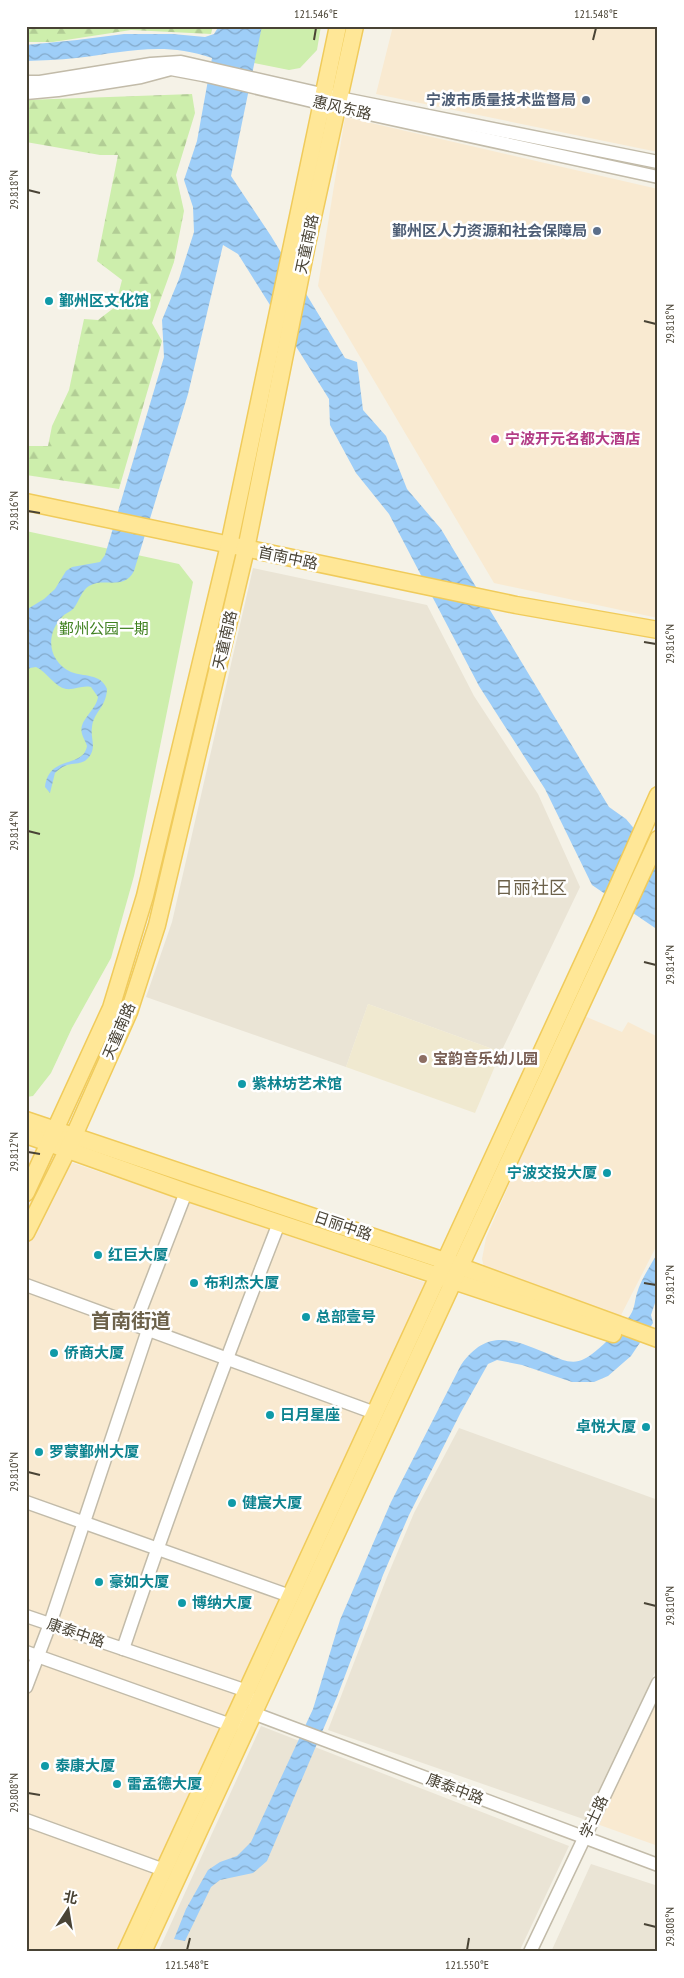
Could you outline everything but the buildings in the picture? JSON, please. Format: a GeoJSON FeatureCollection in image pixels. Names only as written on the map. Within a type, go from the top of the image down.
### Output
{"type":"FeatureCollection","features":[{"type":"Feature","properties":{"kind":"main road"},"geometry":{"type":"LineString","coordinates":[[330,100],[338,26]]}},
{"type":"Feature","properties":{"kind":"main road","name":"天童南路"},"geometry":{"type":"LineString","coordinates":[[26,1193],[54,1136],[111,1008],[143,906],[228,545],[285,275],[330,100],[355,26]]}},
{"type":"Feature","properties":{"kind":"main road","name":"天童南路"},"geometry":{"type":"LineString","coordinates":[[26,1233],[71,1142],[129,1012],[157,925],[246,549],[307,244],[330,100]]}},
{"type":"Feature","properties":{"kind":"main road","name":"首南中路"},"geometry":{"type":"LineString","coordinates":[[26,502],[516,605],[658,630]]}},
{"type":"Feature","properties":{"kind":"main road"},"geometry":{"type":"LineString","coordinates":[[143,1952],[253,1713],[658,795]]}},
{"type":"Feature","properties":{"kind":"main road"},"geometry":{"type":"LineString","coordinates":[[126,1952],[375,1413],[449,1272],[613,936],[656,842]]}},
{"type":"Feature","properties":{"kind":"main road","name":"日丽中路"},"geometry":{"type":"LineString","coordinates":[[26,1120],[54,1136],[598,1323],[657,1346]]}},
{"type":"Feature","properties":{"kind":"main road","name":"日丽中路"},"geometry":{"type":"LineString","coordinates":[[26,1135],[54,1136]]}},
{"type":"Feature","properties":{"kind":"main road","name":"日丽中路"},"geometry":{"type":"LineString","coordinates":[[71,1142],[186,1192],[279,1224],[449,1272]]}},
{"type":"Feature","properties":{"kind":"street","name":"惠风东路"},"geometry":{"type":"LineString","coordinates":[[26,82],[40,82],[152,64],[181,62],[252,82],[658,177]]}},
{"type":"Feature","properties":{"kind":"street","name":"惠风东路"},"geometry":{"type":"LineString","coordinates":[[26,93],[142,77],[171,69],[205,70]]}},
{"type":"Feature","properties":{"kind":"street","name":"惠风东路"},"geometry":{"type":"LineString","coordinates":[[330,100],[658,162]]}},
{"type":"Feature","properties":{"kind":"street"},"geometry":{"type":"LineString","coordinates":[[135,1324],[186,1192]]}},
{"type":"Feature","properties":{"kind":"street"},"geometry":{"type":"LineString","coordinates":[[123,1649],[157,1548],[226,1359],[279,1224]]}},
{"type":"Feature","properties":{"kind":"street"},"geometry":{"type":"LineString","coordinates":[[26,1285],[375,1413]]}},
{"type":"Feature","properties":{"kind":"street"},"geometry":{"type":"LineString","coordinates":[[26,1687],[32,1654],[50,1624],[148,1330]]}},
{"type":"Feature","properties":{"kind":"street"},"geometry":{"type":"LineString","coordinates":[[26,1502],[290,1596]]}},
{"type":"Feature","properties":{"kind":"street","name":"康泰中路"},"geometry":{"type":"LineString","coordinates":[[26,1616],[246,1691]]}},
{"type":"Feature","properties":{"kind":"street"},"geometry":{"type":"LineString","coordinates":[[32,1654],[231,1725],[253,1713],[246,1691]]}},
{"type":"Feature","properties":{"kind":"street","name":"学士路"},"geometry":{"type":"LineString","coordinates":[[530,1952],[658,1683]]}},
{"type":"Feature","properties":{"kind":"street","name":"康泰中路"},"geometry":{"type":"LineString","coordinates":[[253,1713],[658,1865]]}},
{"type":"Feature","properties":{"kind":"street"},"geometry":{"type":"LineString","coordinates":[[26,1820],[164,1870]]}},
{"type":"Feature","properties":{"kind":"shaded area"},"geometry":{"type":"Polygon","coordinates":[[[393,26],[658,26],[658,152],[376,94],[393,26]]]}},
{"type":"Feature","properties":{"kind":"shaded area"},"geometry":{"type":"Polygon","coordinates":[[[345,117],[658,189],[658,618],[494,583],[318,286],[345,117]]]}},
{"type":"Feature","properties":{"kind":"shaded area"},"geometry":{"type":"Polygon","coordinates":[[[253,568],[427,605],[474,696],[538,794],[580,887],[501,1052],[368,1004],[346,1067],[146,997],[172,922],[253,568]]]}},
{"type":"Feature","properties":{"kind":"shaded area","name":"宝韵音乐幼儿园"},"geometry":{"type":"Polygon","coordinates":[[[368,1004],[501,1052],[475,1113],[346,1067],[368,1004]]]}},
{"type":"Feature","properties":{"kind":"shaded area"},"geometry":{"type":"Polygon","coordinates":[[[582,1015],[622,1032],[628,1022],[658,1037],[658,1243],[618,1321],[484,1268],[482,1259],[486,1238],[582,1015]]]}},
{"type":"Feature","properties":{"kind":"shaded area"},"geometry":{"type":"Polygon","coordinates":[[[26,1147],[427,1283],[120,1952],[26,1952],[26,1147]]]}},
{"type":"Feature","properties":{"kind":"shaded area"},"geometry":{"type":"Polygon","coordinates":[[[459,1428],[658,1500],[658,1666],[586,1820],[328,1730],[387,1577],[414,1513],[459,1428]]]}},
{"type":"Feature","properties":{"kind":"shaded area"},"geometry":{"type":"Polygon","coordinates":[[[658,1698],[658,1846],[597,1824],[658,1698]]]}},
{"type":"Feature","properties":{"kind":"shaded area"},"geometry":{"type":"Polygon","coordinates":[[[261,1726],[569,1846],[519,1952],[158,1952],[261,1726]]]}},
{"type":"Feature","properties":{"kind":"shaded area"},"geometry":{"type":"Polygon","coordinates":[[[591,1864],[658,1886],[658,1952],[551,1952],[591,1864]]]}},
{"type":"Feature","properties":{"kind":"green space"},"geometry":{"type":"Polygon","coordinates":[[[26,26],[213,26],[211,34],[131,30],[53,42],[26,42],[26,26]]]}},
{"type":"Feature","properties":{"kind":"green space"},"geometry":{"type":"Polygon","coordinates":[[[260,26],[321,26],[317,50],[300,68],[289,70],[254,63],[260,26]]]}},
{"type":"Feature","properties":{"kind":"green space"},"geometry":{"type":"Polygon","coordinates":[[[192,94],[195,113],[176,175],[184,211],[174,262],[152,323],[162,341],[119,489],[26,475],[26,446],[48,446],[52,426],[69,390],[84,319],[98,320],[115,307],[122,280],[97,261],[118,155],[100,155],[26,142],[26,100],[192,94]]]}},
{"type":"Feature","properties":{"kind":"green space","name":"鄞州公园一期"},"geometry":{"type":"Polygon","coordinates":[[[26,531],[179,564],[193,582],[134,876],[111,958],[72,1028],[51,1073],[33,1096],[26,1097],[26,531]]]}},
{"type":"Feature","properties":{"kind":"water"},"geometry":{"type":"Polygon","coordinates":[[[219,26],[262,26],[231,176],[271,236],[345,358],[357,362],[363,410],[386,436],[407,489],[441,529],[609,807],[626,819],[658,857],[658,930],[592,885],[545,789],[479,686],[389,514],[356,473],[330,425],[329,399],[238,254],[223,245],[188,394],[134,571],[125,581],[89,586],[82,593],[74,608],[62,617],[53,632],[51,647],[54,655],[63,667],[76,674],[91,676],[101,680],[107,689],[105,701],[93,722],[93,750],[89,757],[83,762],[68,765],[56,772],[50,793],[45,787],[48,777],[53,770],[84,753],[87,746],[81,729],[98,697],[91,687],[62,688],[36,667],[30,668],[26,672],[26,610],[44,599],[55,589],[66,571],[72,567],[100,562],[105,555],[164,357],[162,320],[179,279],[194,232],[193,207],[184,180],[197,141],[212,58],[177,50],[144,49],[70,59],[26,61],[26,45],[124,34],[173,34],[205,37],[214,34],[219,26]]]}},
{"type":"Feature","properties":{"kind":"water"},"geometry":{"type":"Polygon","coordinates":[[[658,1252],[658,1294],[651,1315],[653,1323],[631,1356],[608,1376],[594,1382],[572,1382],[522,1365],[497,1360],[488,1364],[461,1412],[409,1515],[383,1575],[337,1697],[267,1861],[253,1873],[220,1880],[211,1887],[185,1941],[174,1939],[186,1909],[208,1870],[220,1862],[237,1856],[251,1842],[313,1709],[340,1620],[391,1502],[461,1365],[481,1345],[502,1340],[525,1345],[568,1361],[576,1362],[589,1356],[611,1338],[629,1317],[641,1283],[658,1252]]]}},
{"type":"Feature","properties":{"kind":"place","name":"宁波市质量技术监督局"},"geometry":{"type":"Point","coordinates":[586,100]}},
{"type":"Feature","properties":{"kind":"place","name":"鄞州区人力资源和社会保障局"},"geometry":{"type":"Point","coordinates":[597,231]}},
{"type":"Feature","properties":{"kind":"place","name":"鄞州区文化馆"},"geometry":{"type":"Point","coordinates":[49,301]}},
{"type":"Feature","properties":{"kind":"place","name":"宁波开元名都大酒店"},"geometry":{"type":"Point","coordinates":[495,439]}},
{"type":"Feature","properties":{"kind":"place","name":"宝韵音乐幼儿园"},"geometry":{"type":"Point","coordinates":[423,1059]}},
{"type":"Feature","properties":{"kind":"place","name":"紫林坊艺术馆"},"geometry":{"type":"Point","coordinates":[242,1084]}},
{"type":"Feature","properties":{"kind":"place","name":"宁波交投大厦"},"geometry":{"type":"Point","coordinates":[607,1173]}},
{"type":"Feature","properties":{"kind":"place","name":"红巨大厦"},"geometry":{"type":"Point","coordinates":[98,1255]}},
{"type":"Feature","properties":{"kind":"place","name":"布利杰大厦"},"geometry":{"type":"Point","coordinates":[194,1283]}},
{"type":"Feature","properties":{"kind":"place","name":"总部壹号"},"geometry":{"type":"Point","coordinates":[306,1317]}},
{"type":"Feature","properties":{"kind":"place","name":"侨商大厦"},"geometry":{"type":"Point","coordinates":[54,1353]}},
{"type":"Feature","properties":{"kind":"place","name":"日月星座"},"geometry":{"type":"Point","coordinates":[270,1415]}},
{"type":"Feature","properties":{"kind":"place","name":"卓悦大厦"},"geometry":{"type":"Point","coordinates":[646,1427]}},
{"type":"Feature","properties":{"kind":"place","name":"罗蒙鄞州大厦"},"geometry":{"type":"Point","coordinates":[39,1452]}},
{"type":"Feature","properties":{"kind":"place","name":"健宸大厦"},"geometry":{"type":"Point","coordinates":[232,1503]}},
{"type":"Feature","properties":{"kind":"place","name":"豪如大厦"},"geometry":{"type":"Point","coordinates":[99,1582]}},
{"type":"Feature","properties":{"kind":"place","name":"博纳大厦"},"geometry":{"type":"Point","coordinates":[182,1603]}},
{"type":"Feature","properties":{"kind":"place","name":"泰康大厦"},"geometry":{"type":"Point","coordinates":[45,1766]}},
{"type":"Feature","properties":{"kind":"place","name":"雷孟德大厦"},"geometry":{"type":"Point","coordinates":[117,1784]}},
{"type":"Feature","properties":{"kind":"district","name":"日丽社区"},"geometry":{"type":"Point","coordinates":[531,888]}},
{"type":"Feature","properties":{"kind":"district","name":"首南街道"},"geometry":{"type":"Point","coordinates":[131,1321]}}]}
